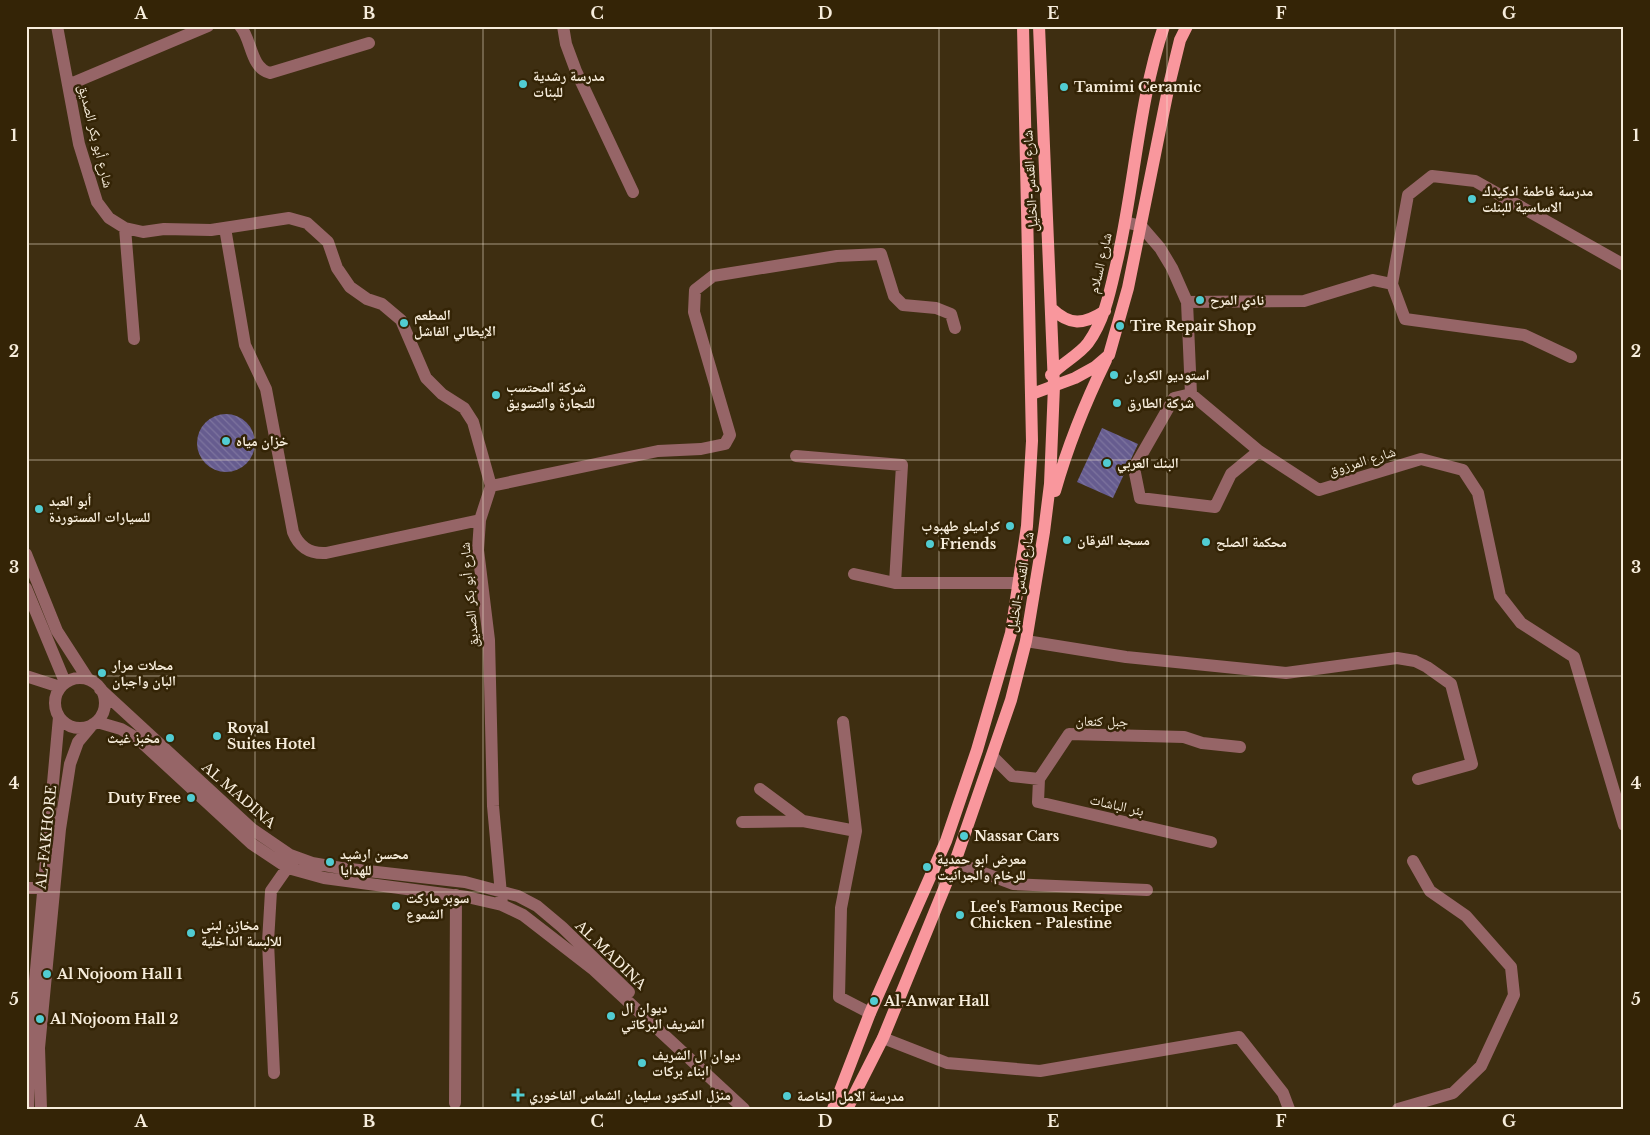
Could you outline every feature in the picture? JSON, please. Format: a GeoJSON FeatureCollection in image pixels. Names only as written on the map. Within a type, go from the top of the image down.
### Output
{"type":"FeatureCollection","features":[{"type":"Feature","properties":{"kind":"main road","name":"شارع القدس-الخليل"},"geometry":{"type":"LineString","coordinates":[[833,1109],[870,1013],[946,841],[977,750],[1011,633],[1027,526],[1032,441],[1023,26]]}},
{"type":"Feature","properties":{"kind":"main road","name":"شارع القدس-الخليل"},"geometry":{"type":"LineString","coordinates":[[847,1109],[883,1038],[955,862],[993,757],[1026,641],[1050,484],[1054,386],[1039,26]]}},
{"type":"Feature","properties":{"kind":"main road","name":"شارع السلام"},"geometry":{"type":"LineString","coordinates":[[1032,394],[1087,344],[1104,311],[1125,222],[1150,79],[1164,26]]}},
{"type":"Feature","properties":{"kind":"main road"},"geometry":{"type":"LineString","coordinates":[[1044,532],[1066,448],[1108,355],[1128,288],[1180,40],[1187,26]]}},
{"type":"Feature","properties":{"kind":"main road"},"geometry":{"type":"LineString","coordinates":[[1051,308],[1067,320],[1079,322],[1092,320],[1104,311]]}},
{"type":"Feature","properties":{"kind":"main road"},"geometry":{"type":"LineString","coordinates":[[1032,394],[1095,368],[1108,355]]}},
{"type":"Feature","properties":{"kind":"street","name":"شارع أبو بكر الصديق"},"geometry":{"type":"LineString","coordinates":[[57,26],[79,144],[97,202],[109,218],[125,228],[143,232],[164,229],[211,230],[289,218],[307,223],[322,234],[332,250],[337,268],[343,279],[358,294],[382,304],[401,320],[426,378],[469,415],[476,430],[491,486],[480,520],[478,550],[489,640],[493,806],[502,905]]}},
{"type":"Feature","properties":{"kind":"street"},"geometry":{"type":"LineString","coordinates":[[68,85],[208,26]]}},
{"type":"Feature","properties":{"kind":"street"},"geometry":{"type":"LineString","coordinates":[[240,26],[245,33],[257,64],[262,70],[270,73],[369,43]]}},
{"type":"Feature","properties":{"kind":"street"},"geometry":{"type":"LineString","coordinates":[[563,26],[566,44],[576,70],[633,192]]}},
{"type":"Feature","properties":{"kind":"street"},"geometry":{"type":"LineString","coordinates":[[1571,357],[1524,335],[1406,319],[1392,284],[1408,195],[1432,176],[1475,181],[1624,265]]}},
{"type":"Feature","properties":{"kind":"street"},"geometry":{"type":"LineString","coordinates":[[1125,222],[1141,226],[1160,248],[1172,268],[1187,302],[1191,394],[1174,398],[1134,468],[1140,498],[1215,507],[1231,474],[1259,451]]}},
{"type":"Feature","properties":{"kind":"street"},"geometry":{"type":"LineString","coordinates":[[125,228],[134,338]]}},
{"type":"Feature","properties":{"kind":"street"},"geometry":{"type":"LineString","coordinates":[[225,228],[245,345],[266,389],[293,532],[298,542],[310,551],[326,554],[480,520]]}},
{"type":"Feature","properties":{"kind":"street"},"geometry":{"type":"LineString","coordinates":[[491,486],[658,451],[701,449],[725,444],[730,434],[694,312],[695,290],[713,276],[837,256],[881,254],[894,296],[903,305],[936,308],[951,314],[955,328]]}},
{"type":"Feature","properties":{"kind":"street"},"geometry":{"type":"LineString","coordinates":[[1187,302],[1304,301],[1373,280],[1392,284]]}},
{"type":"Feature","properties":{"kind":"street","name":"شارع المرزوق"},"geometry":{"type":"LineString","coordinates":[[1191,394],[1259,451],[1319,490],[1421,459],[1463,470],[1478,492],[1500,596],[1521,623],[1574,657],[1624,825]]}},
{"type":"Feature","properties":{"kind":"street"},"geometry":{"type":"LineString","coordinates":[[796,456],[902,465],[895,583]]}},
{"type":"Feature","properties":{"kind":"street"},"geometry":{"type":"LineString","coordinates":[[26,554],[57,631],[88,679]]}},
{"type":"Feature","properties":{"kind":"street"},"geometry":{"type":"LineString","coordinates":[[854,574],[895,583],[1018,583]]}},
{"type":"Feature","properties":{"kind":"street"},"geometry":{"type":"LineString","coordinates":[[26,588],[63,685],[54,702],[59,717]]}},
{"type":"Feature","properties":{"kind":"street"},"geometry":{"type":"LineString","coordinates":[[1026,641],[1126,657],[1286,673],[1397,658],[1415,661],[1451,684],[1472,764],[1418,779]]}},
{"type":"Feature","properties":{"kind":"street"},"geometry":{"type":"LineString","coordinates":[[26,676],[63,685],[80,678],[88,679]]}},
{"type":"Feature","properties":{"kind":"street","name":"AL MADINA"},"geometry":{"type":"LineString","coordinates":[[88,679],[252,829],[291,862],[465,882],[518,896],[537,906],[616,977],[680,1048]]}},
{"type":"Feature","properties":{"kind":"street"},"geometry":{"type":"LineString","coordinates":[[95,723],[104,711],[105,703],[100,688]]}},
{"type":"Feature","properties":{"kind":"street","name":"AL MADINA"},"geometry":{"type":"LineString","coordinates":[[59,717],[71,727],[86,727],[95,723],[121,729],[138,739],[252,844],[324,878],[456,895],[502,905],[523,915],[594,970],[680,1048]]}},
{"type":"Feature","properties":{"kind":"street","name":"AL-FAKHORE"},"geometry":{"type":"LineString","coordinates":[[28,1109],[29,1047],[59,717]]}},
{"type":"Feature","properties":{"kind":"street"},"geometry":{"type":"LineString","coordinates":[[842,722],[856,831],[841,908],[839,997],[870,1013]]}},
{"type":"Feature","properties":{"kind":"street","name":"AL-FAKHORE"},"geometry":{"type":"LineString","coordinates":[[41,1109],[40,1048],[60,829],[70,764],[78,742],[95,723]]}},
{"type":"Feature","properties":{"kind":"street","name":"جبل كنعان"},"geometry":{"type":"LineString","coordinates":[[1040,779],[1070,734],[1184,738],[1202,743],[1240,747]]}},
{"type":"Feature","properties":{"kind":"street"},"geometry":{"type":"LineString","coordinates":[[993,757],[1012,776],[1040,779]]}},
{"type":"Feature","properties":{"kind":"street","name":"بئر الباشات"},"geometry":{"type":"LineString","coordinates":[[1040,779],[1038,802],[1211,842]]}},
{"type":"Feature","properties":{"kind":"street"},"geometry":{"type":"LineString","coordinates":[[760,789],[803,821]]}},
{"type":"Feature","properties":{"kind":"street"},"geometry":{"type":"LineString","coordinates":[[742,822],[803,821],[856,831]]}},
{"type":"Feature","properties":{"kind":"street"},"geometry":{"type":"LineString","coordinates":[[1398,1109],[1453,1094],[1481,1066],[1514,995],[1511,967],[1466,916],[1430,891],[1413,861]]}},
{"type":"Feature","properties":{"kind":"street"},"geometry":{"type":"LineString","coordinates":[[274,1073],[268,933],[271,891],[291,862]]}},
{"type":"Feature","properties":{"kind":"street"},"geometry":{"type":"LineString","coordinates":[[955,862],[1013,884],[1148,890]]}},
{"type":"Feature","properties":{"kind":"street"},"geometry":{"type":"LineString","coordinates":[[26,888],[42,888]]}},
{"type":"Feature","properties":{"kind":"street"},"geometry":{"type":"LineString","coordinates":[[455,1103],[456,895]]}},
{"type":"Feature","properties":{"kind":"street"},"geometry":{"type":"LineString","coordinates":[[883,1038],[947,1063],[1040,1071],[1239,1037],[1284,1093],[1289,1109]]}},
{"type":"Feature","properties":{"kind":"street"},"geometry":{"type":"LineString","coordinates":[[680,1048],[744,1109]]}},
{"type":"Feature","properties":{"kind":"street"},"geometry":{"type":"LineString","coordinates":[[729,1095],[750,1109]]}},
{"type":"Feature","properties":{"kind":"building","name":"خزان مياه"},"geometry":{"type":"Polygon","coordinates":[[[226,414],[237,416],[250,427],[255,443],[253,454],[242,467],[226,472],[215,470],[202,459],[197,443],[199,432],[210,419],[226,414]]]}},
{"type":"Feature","properties":{"kind":"building","name":"البنك العربي"},"geometry":{"type":"Polygon","coordinates":[[[1102,428],[1138,444],[1113,498],[1077,482],[1102,428]]]}},
{"type":"Feature","properties":{"kind":"place","name":"مدرسة رشدية للبنات"},"geometry":{"type":"Point","coordinates":[523,84]}},
{"type":"Feature","properties":{"kind":"place","name":"Tamimi Ceramic"},"geometry":{"type":"Point","coordinates":[1064,87]}},
{"type":"Feature","properties":{"kind":"place","name":"مدرسة فاطمة ادكيدك الاساسية للبنلت"},"geometry":{"type":"Point","coordinates":[1472,199]}},
{"type":"Feature","properties":{"kind":"place","name":"نادي المرح"},"geometry":{"type":"Point","coordinates":[1200,300]}},
{"type":"Feature","properties":{"kind":"place","name":"المطعم الإيطالي الفاشل"},"geometry":{"type":"Point","coordinates":[404,323]}},
{"type":"Feature","properties":{"kind":"place","name":"Tire Repair Shop"},"geometry":{"type":"Point","coordinates":[1120,326]}},
{"type":"Feature","properties":{"kind":"place","name":"استوديو الكروان"},"geometry":{"type":"Point","coordinates":[1114,375]}},
{"type":"Feature","properties":{"kind":"place","name":"شركة المحتسب للتجارة والتسويق"},"geometry":{"type":"Point","coordinates":[496,395]}},
{"type":"Feature","properties":{"kind":"place","name":"شركة الطارق"},"geometry":{"type":"Point","coordinates":[1117,403]}},
{"type":"Feature","properties":{"kind":"place","name":"خزان مياه"},"geometry":{"type":"Point","coordinates":[226,441]}},
{"type":"Feature","properties":{"kind":"place","name":"البنك العربي"},"geometry":{"type":"Point","coordinates":[1107,463]}},
{"type":"Feature","properties":{"kind":"place","name":"أبو العبد للسيارات المستوردة"},"geometry":{"type":"Point","coordinates":[39,509]}},
{"type":"Feature","properties":{"kind":"place","name":"كراميلو طهبوب"},"geometry":{"type":"Point","coordinates":[1010,526]}},
{"type":"Feature","properties":{"kind":"place","name":"مسجد الفرقان"},"geometry":{"type":"Point","coordinates":[1067,540]}},
{"type":"Feature","properties":{"kind":"place","name":"محكمة الصلح"},"geometry":{"type":"Point","coordinates":[1206,542]}},
{"type":"Feature","properties":{"kind":"place","name":"Friends"},"geometry":{"type":"Point","coordinates":[930,544]}},
{"type":"Feature","properties":{"kind":"place","name":"محلات مرار البان واجبان"},"geometry":{"type":"Point","coordinates":[102,673]}},
{"type":"Feature","properties":{"kind":"place","name":"Royal Suites Hotel"},"geometry":{"type":"Point","coordinates":[217,736]}},
{"type":"Feature","properties":{"kind":"place","name":"مخبز غيث"},"geometry":{"type":"Point","coordinates":[170,738]}},
{"type":"Feature","properties":{"kind":"place","name":"Duty Free"},"geometry":{"type":"Point","coordinates":[191,798]}},
{"type":"Feature","properties":{"kind":"place","name":"Nassar Cars"},"geometry":{"type":"Point","coordinates":[964,836]}},
{"type":"Feature","properties":{"kind":"place","name":"محسن ارشيد للهدايا"},"geometry":{"type":"Point","coordinates":[330,862]}},
{"type":"Feature","properties":{"kind":"place","name":"معرض ابو حمدية للرخام والجرانيت"},"geometry":{"type":"Point","coordinates":[927,867]}},
{"type":"Feature","properties":{"kind":"place","name":"سوبر ماركت الشموع"},"geometry":{"type":"Point","coordinates":[396,906]}},
{"type":"Feature","properties":{"kind":"place","name":"Lee's Famous Recipe Chicken - Palestine"},"geometry":{"type":"Point","coordinates":[960,915]}},
{"type":"Feature","properties":{"kind":"place","name":"مخازن لبنى للالبسة الداخلية"},"geometry":{"type":"Point","coordinates":[191,933]}},
{"type":"Feature","properties":{"kind":"place","name":"Al Nojoom Hall 1"},"geometry":{"type":"Point","coordinates":[47,974]}},
{"type":"Feature","properties":{"kind":"place","name":"Al-Anwar Hall"},"geometry":{"type":"Point","coordinates":[874,1001]}},
{"type":"Feature","properties":{"kind":"place","name":"ديوان ال الشريف البركاتي"},"geometry":{"type":"Point","coordinates":[611,1016]}},
{"type":"Feature","properties":{"kind":"place","name":"Al Nojoom Hall 2"},"geometry":{"type":"Point","coordinates":[40,1019]}},
{"type":"Feature","properties":{"kind":"place","name":"ديوان ال الشريف ابناء بركات"},"geometry":{"type":"Point","coordinates":[642,1063]}},
{"type":"Feature","properties":{"kind":"place","name":"منزل الدكتور سليمان الشماس الفاخوري"},"geometry":{"type":"Point","coordinates":[518,1095]}},
{"type":"Feature","properties":{"kind":"place","name":"مدرسة الامل الخاصة"},"geometry":{"type":"Point","coordinates":[787,1096]}}]}
